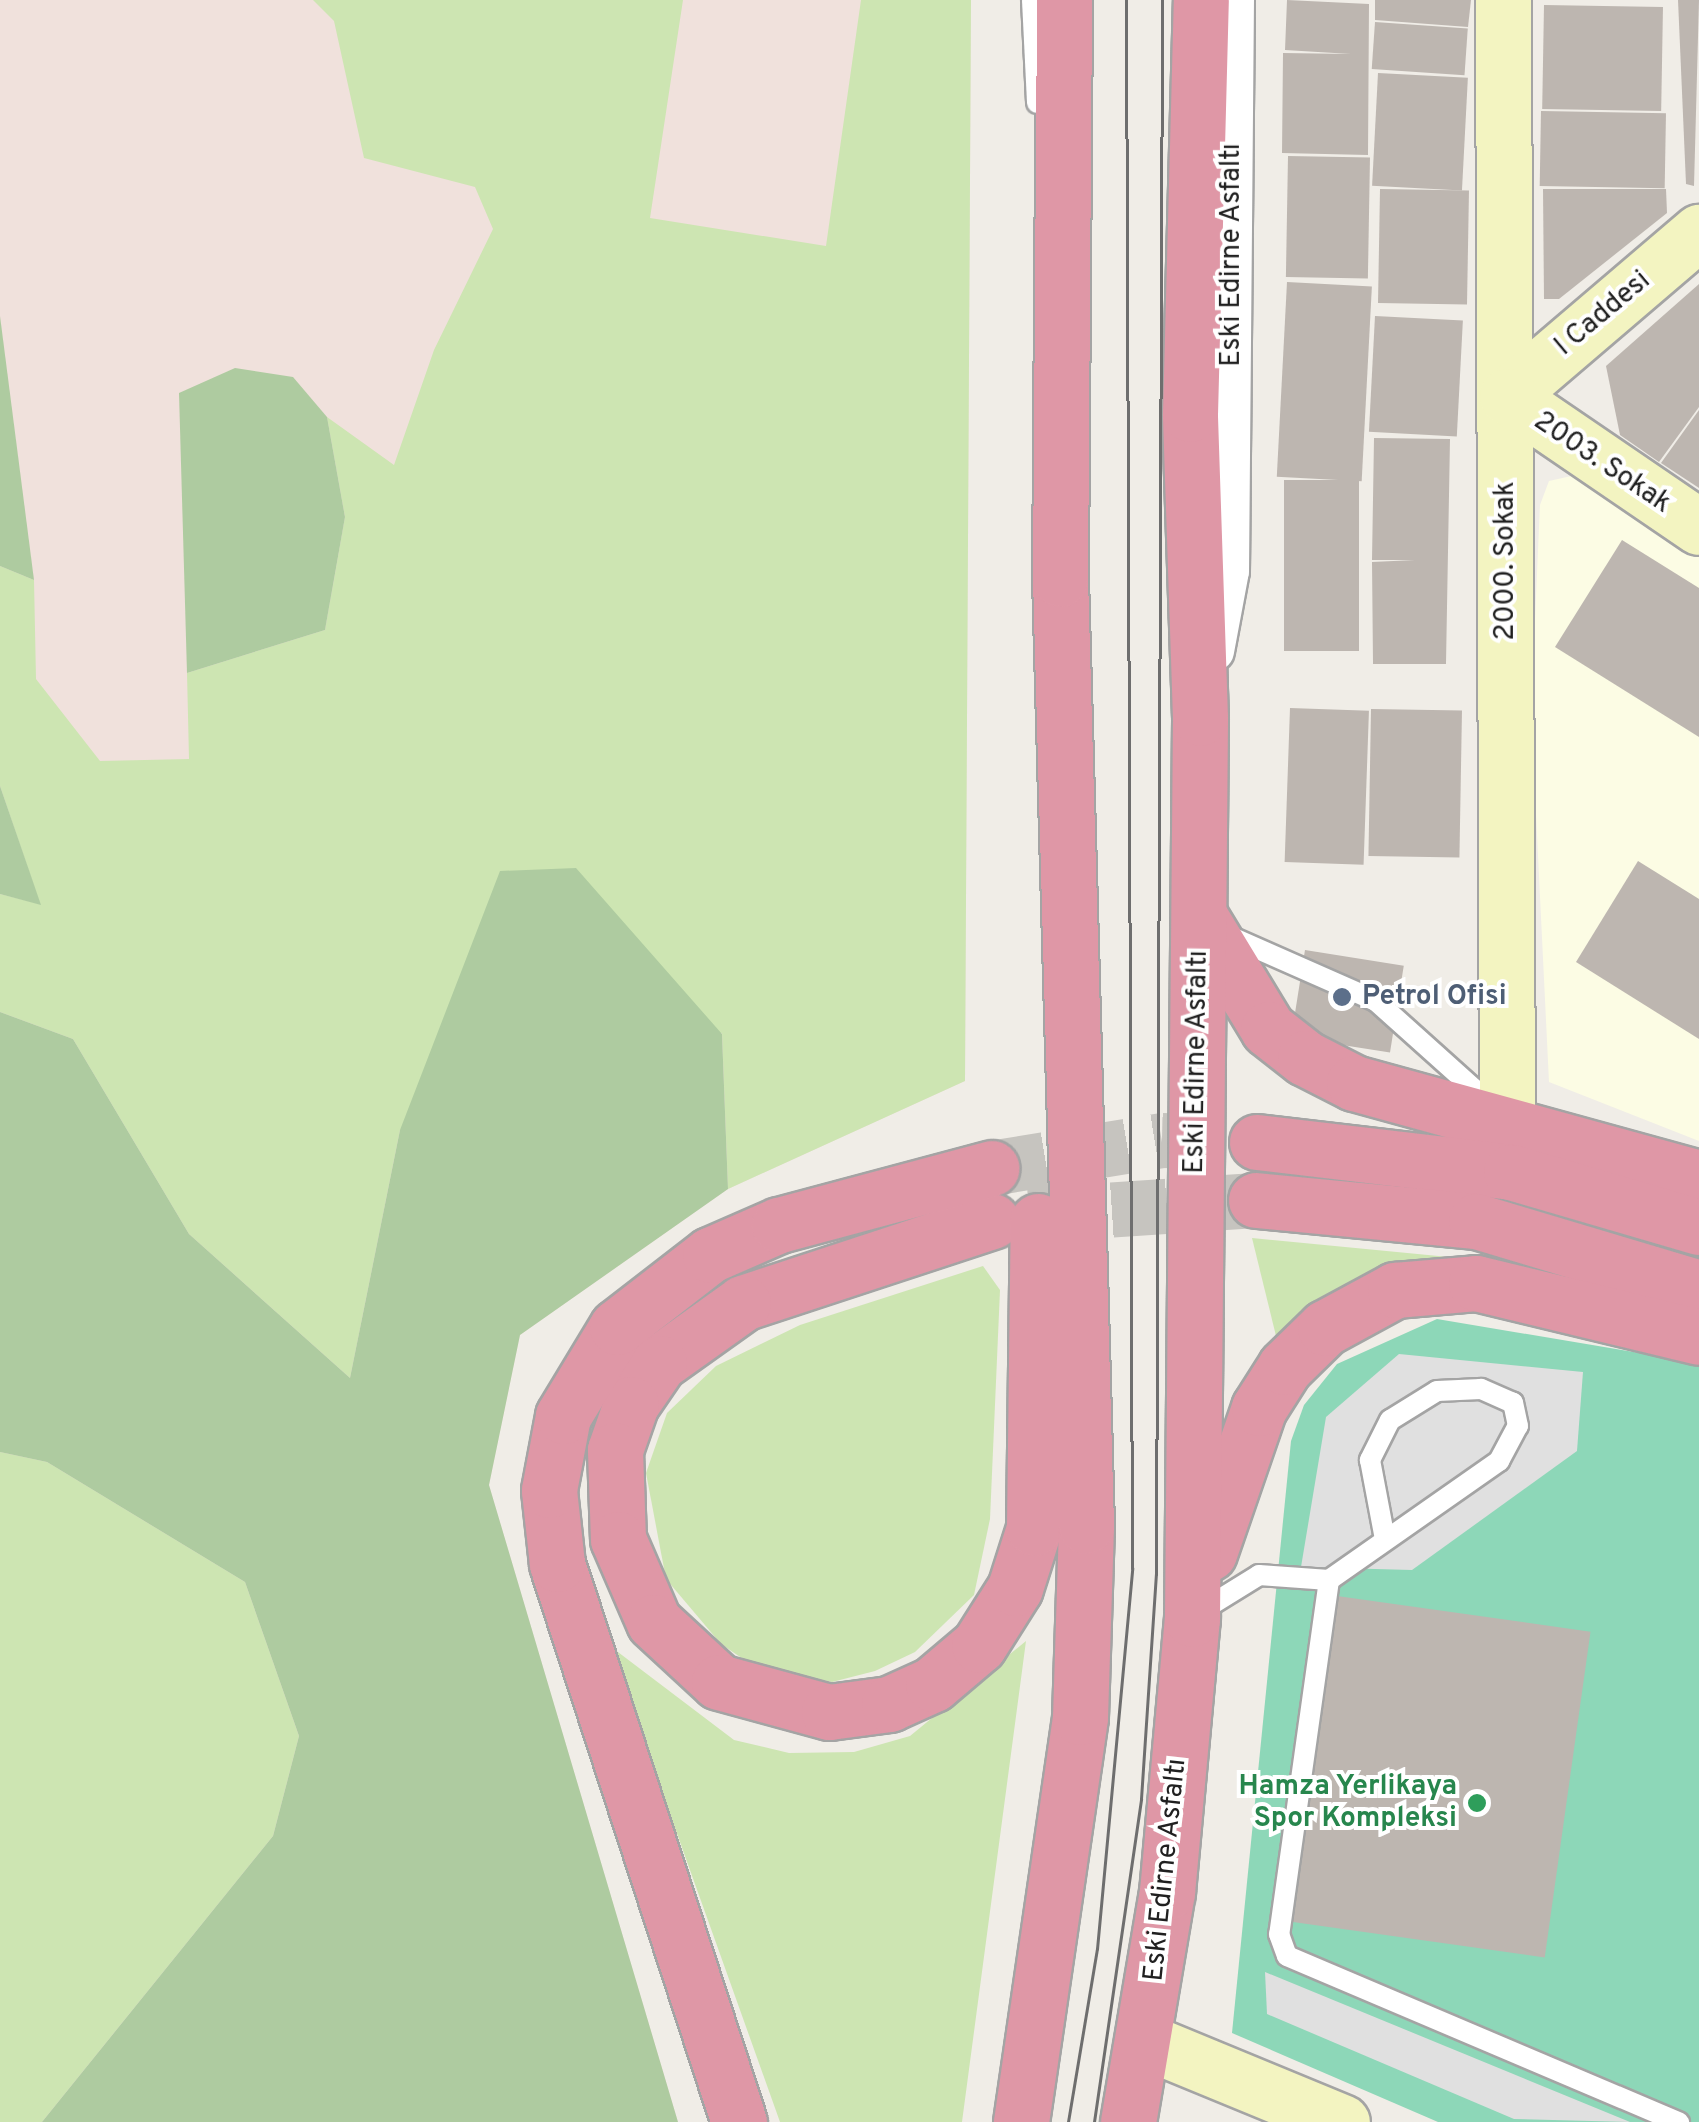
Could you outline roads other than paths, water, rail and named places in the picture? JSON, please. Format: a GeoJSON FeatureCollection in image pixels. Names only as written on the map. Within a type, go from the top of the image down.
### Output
{"type":"FeatureCollection","features":[{"type":"Feature","properties":{"kind":"highway"},"geometry":{"type":"LineString","coordinates":[[1021,2122],[1080,1716],[1086,1526],[1067,965],[1064,0]]}},
{"type":"Feature","properties":{"kind":"highway"},"geometry":{"type":"LineString","coordinates":[[1200,0],[1190,414],[1200,718]]}},
{"type":"Feature","properties":{"kind":"highway","name":"Eski Edirne Asfaltı"},"geometry":{"type":"LineString","coordinates":[[1128,2122],[1145,2041],[1192,1619],[1200,718]]}},
{"type":"Feature","properties":{"kind":"highway"},"geometry":{"type":"LineString","coordinates":[[1200,917],[1268,1029],[1305,1058],[1354,1084],[1507,1121],[1699,1178]]}},
{"type":"Feature","properties":{"kind":"highway"},"geometry":{"type":"LineString","coordinates":[[992,1221],[743,1304],[689,1336],[631,1404],[614,1450],[618,1540],[654,1622],[720,1682],[829,1712],[889,1704],[933,1684],[979,1645],[1015,1588],[1034,1528],[1038,1200],[1067,965]]}},
{"type":"Feature","properties":{"kind":"highway"},"geometry":{"type":"LineString","coordinates":[[1257,1142],[1512,1172],[1699,1228]]}},
{"type":"Feature","properties":{"kind":"highway"},"geometry":{"type":"LineString","coordinates":[[739,2122],[558,1564],[549,1490],[563,1416],[617,1327],[710,1255],[779,1224],[991,1168]]}},
{"type":"Feature","properties":{"kind":"highway"},"geometry":{"type":"LineString","coordinates":[[1256,1200],[1476,1221],[1699,1288]]}},
{"type":"Feature","properties":{"kind":"highway"},"geometry":{"type":"LineString","coordinates":[[1192,1619],[1260,1408],[1285,1366],[1358,1308],[1396,1290],[1476,1283],[1699,1336]]}},
{"type":"Feature","properties":{"kind":"street","name":"Eski Edirne Asfaltı"},"geometry":{"type":"LineString","coordinates":[[1200,718],[1230,571],[1234,0]]}},
{"type":"Feature","properties":{"kind":"street","name":"2000. Sokak"},"geometry":{"type":"LineString","coordinates":[[1503,0],[1507,1121]]}},
{"type":"Feature","properties":{"kind":"street","name":"I Caddesi"},"geometry":{"type":"LineString","coordinates":[[1507,396],[1692,248]]}},
{"type":"Feature","properties":{"kind":"street","name":"2003. Sokak"},"geometry":{"type":"LineString","coordinates":[[1507,396],[1699,527]]}},
{"type":"Feature","properties":{"kind":"street"},"geometry":{"type":"LineString","coordinates":[[1145,2041],[1342,2122]]}},
{"type":"Feature","properties":{"kind":"lane"},"geometry":{"type":"LineString","coordinates":[[1032,0],[1038,125],[1063,211]]}},
{"type":"Feature","properties":{"kind":"lane"},"geometry":{"type":"LineString","coordinates":[[1200,917],[1265,960],[1402,1018],[1507,1121]]}},
{"type":"Feature","properties":{"kind":"lane"},"geometry":{"type":"LineString","coordinates":[[1384,1534],[1370,1460],[1390,1420],[1437,1391],[1481,1389],[1514,1403],[1518,1426],[1499,1461],[1384,1534],[1329,1580],[1279,1934],[1286,1956],[1679,2122]]}},
{"type":"Feature","properties":{"kind":"lane"},"geometry":{"type":"LineString","coordinates":[[1192,1619],[1217,1594],[1259,1575],[1329,1580]]}},
{"type":"Feature","properties":{"kind":"tunnel"},"geometry":{"type":"LineString","coordinates":[[991,1168],[1162,1140],[1257,1142]]}},
{"type":"Feature","properties":{"kind":"tunnel"},"geometry":{"type":"LineString","coordinates":[[1029,1215],[1256,1200]]}},
{"type":"Feature","properties":{"kind":"tram line"},"geometry":{"type":"LineString","coordinates":[[1068,2122],[1097,1949],[1132,1569],[1126,0]]}},
{"type":"Feature","properties":{"kind":"tram line"},"geometry":{"type":"LineString","coordinates":[[1094,2122],[1141,1799],[1156,1575],[1162,0]]}},
{"type":"Feature","properties":{"kind":"place","name":"Petrol Ofisi"},"geometry":{"type":"Point","coordinates":[1342,997]}},
{"type":"Feature","properties":{"kind":"place","name":"Hamza Yerlikaya Spor Kompleksi"},"geometry":{"type":"Point","coordinates":[1477,1803]}}]}
